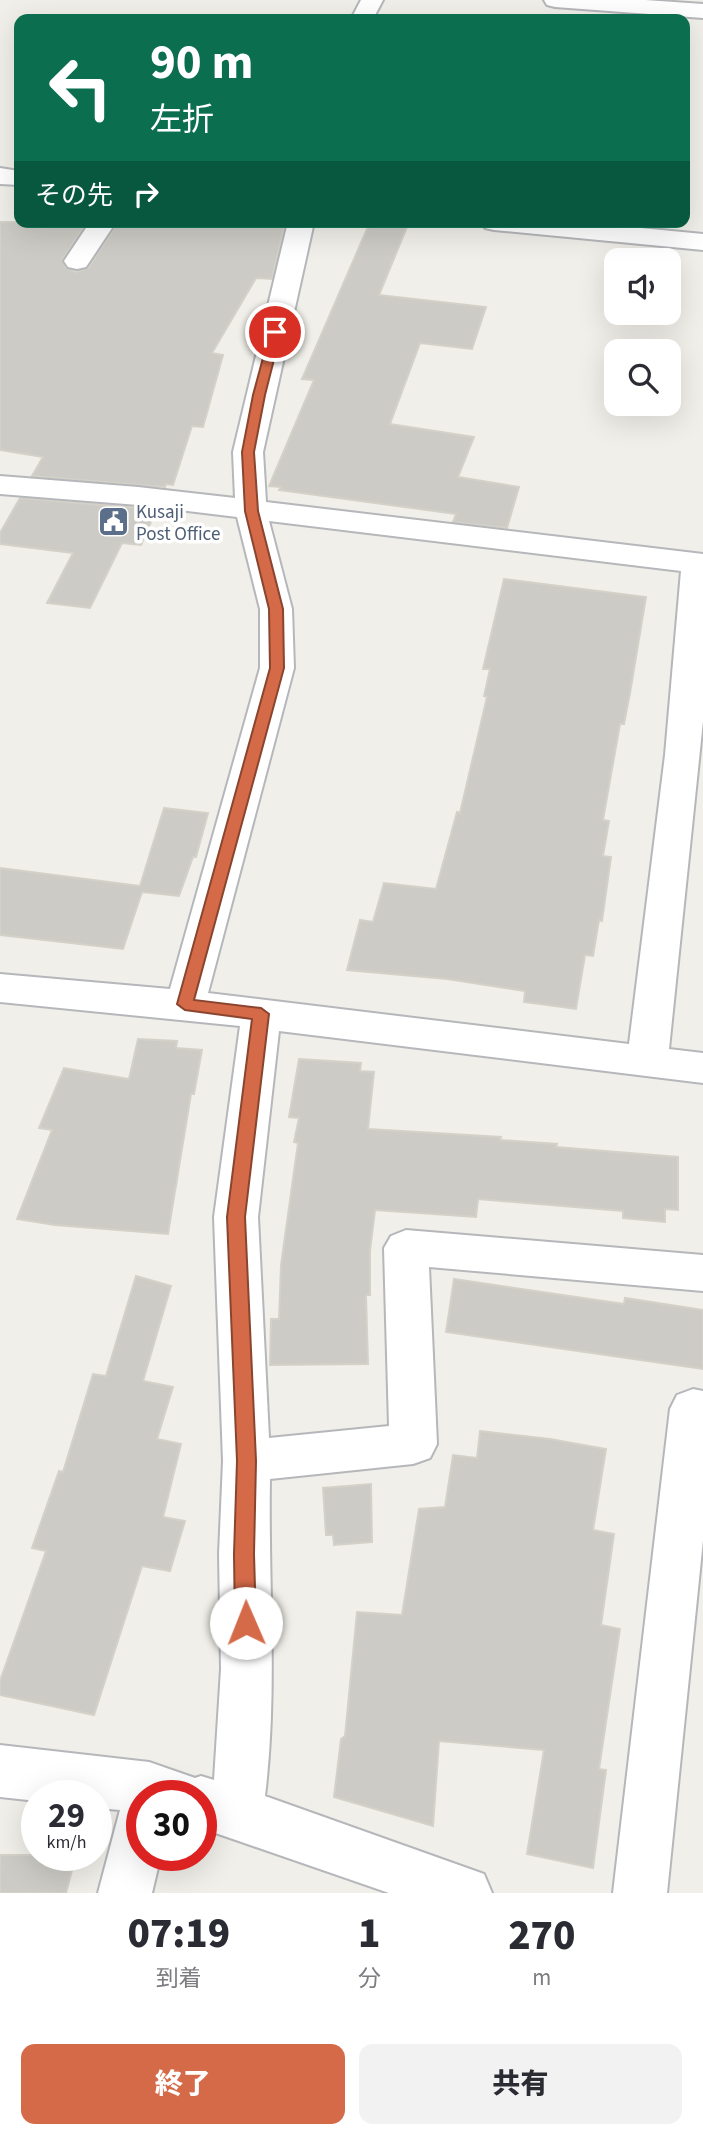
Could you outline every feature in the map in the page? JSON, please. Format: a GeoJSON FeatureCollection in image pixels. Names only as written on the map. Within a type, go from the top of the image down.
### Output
{"type":"FeatureCollection","features":[{"type":"Feature","properties":{"kind":"street"},"geometry":{"type":"LineString","coordinates":[[555,0],[703,11]]}},
{"type":"Feature","properties":{"kind":"street"},"geometry":{"type":"LineString","coordinates":[[77,261],[99,228]]}},
{"type":"Feature","properties":{"kind":"street"},"geometry":{"type":"LineString","coordinates":[[185,1004],[277,668],[276,609],[251,511],[248,452],[300,228]]}},
{"type":"Feature","properties":{"kind":"street"},"geometry":{"type":"LineString","coordinates":[[557,228],[703,242]]}},
{"type":"Feature","properties":{"kind":"street"},"geometry":{"type":"LineString","coordinates":[[0,485],[138,496],[700,564],[693,756],[647,1062]]}},
{"type":"Feature","properties":{"kind":"street"},"geometry":{"type":"LineString","coordinates":[[0,988],[185,1004],[703,1068]]}},
{"type":"Feature","properties":{"kind":"street"},"geometry":{"type":"LineString","coordinates":[[261,1014],[236,1217],[247,1461],[244,1554],[247,1669],[243,1759],[219,1807],[465,1893]]}},
{"type":"Feature","properties":{"kind":"street"},"geometry":{"type":"LineString","coordinates":[[247,1461],[413,1444],[406,1248],[703,1273]]}},
{"type":"Feature","properties":{"kind":"street"},"geometry":{"type":"LineString","coordinates":[[640,1893],[693,1409],[703,1411]]}},
{"type":"Feature","properties":{"kind":"street"},"geometry":{"type":"LineString","coordinates":[[0,1771],[126,1795]]}},
{"type":"Feature","properties":{"kind":"street"},"geometry":{"type":"LineString","coordinates":[[125,1893],[132,1871]]}},
{"type":"Feature","properties":{"kind":"building"},"geometry":{"type":"Polygon","coordinates":[[[0,222],[14,222],[14,228],[83,228],[62,260],[66,268],[76,272],[88,268],[114,228],[284,228],[272,279],[256,278],[212,353],[223,355],[203,427],[192,426],[173,485],[166,484],[165,487],[32,476],[43,457],[0,450],[0,222]]]}},
{"type":"Feature","properties":{"kind":"building"},"geometry":{"type":"Polygon","coordinates":[[[367,228],[407,228],[379,295],[486,307],[472,349],[420,343],[390,424],[474,437],[458,477],[519,487],[507,528],[453,522],[456,514],[279,490],[281,487],[269,486],[314,380],[302,379],[367,228]]]}},
{"type":"Feature","properties":{"kind":"building"},"geometry":{"type":"Polygon","coordinates":[[[20,498],[156,510],[141,545],[122,543],[90,608],[47,603],[73,553],[0,544],[0,533],[20,498]]]}},
{"type":"Feature","properties":{"kind":"building"},"geometry":{"type":"Polygon","coordinates":[[[504,579],[646,597],[630,693],[624,724],[620,724],[603,820],[609,821],[603,856],[611,857],[602,921],[599,920],[593,956],[585,955],[576,1009],[524,1002],[525,991],[447,979],[347,970],[360,920],[373,922],[384,883],[436,889],[457,812],[460,813],[487,697],[484,696],[490,669],[483,669],[504,579]]]}},
{"type":"Feature","properties":{"kind":"building"},"geometry":{"type":"Polygon","coordinates":[[[164,808],[208,813],[196,857],[193,857],[179,896],[142,892],[123,949],[0,935],[0,868],[140,886],[164,808]]]}},
{"type":"Feature","properties":{"kind":"building"},"geometry":{"type":"Polygon","coordinates":[[[138,1039],[177,1041],[176,1048],[202,1050],[194,1094],[191,1094],[168,1234],[55,1225],[17,1219],[52,1130],[39,1128],[64,1068],[129,1079],[138,1039]]]}},
{"type":"Feature","properties":{"kind":"building"},"geometry":{"type":"Polygon","coordinates":[[[299,1059],[361,1063],[360,1071],[374,1072],[368,1129],[501,1137],[500,1140],[557,1144],[556,1147],[678,1157],[678,1210],[665,1209],[665,1222],[623,1218],[623,1211],[478,1199],[476,1217],[375,1210],[370,1251],[370,1295],[366,1295],[368,1364],[270,1365],[271,1319],[279,1319],[281,1265],[298,1143],[294,1142],[299,1118],[289,1117],[299,1059]]]}},
{"type":"Feature","properties":{"kind":"building"},"geometry":{"type":"Polygon","coordinates":[[[136,1276],[171,1286],[143,1381],[173,1387],[157,1439],[181,1444],[163,1517],[185,1521],[170,1571],[142,1566],[94,1715],[0,1695],[0,1681],[46,1551],[32,1548],[59,1471],[63,1472],[93,1374],[106,1376],[136,1276]]]}},
{"type":"Feature","properties":{"kind":"building"},"geometry":{"type":"Polygon","coordinates":[[[454,1279],[624,1304],[625,1298],[703,1310],[703,1369],[446,1332],[454,1279]]]}},
{"type":"Feature","properties":{"kind":"building"},"geometry":{"type":"Polygon","coordinates":[[[480,1431],[606,1449],[593,1530],[614,1534],[601,1625],[620,1629],[599,1769],[606,1770],[593,1868],[527,1854],[544,1750],[439,1741],[433,1826],[334,1797],[341,1739],[345,1736],[357,1612],[402,1615],[419,1509],[445,1507],[453,1455],[477,1458],[480,1431]]]}},
{"type":"Feature","properties":{"kind":"building"},"geometry":{"type":"Polygon","coordinates":[[[371,1484],[372,1542],[334,1545],[333,1535],[326,1535],[323,1488],[371,1484]]]}},
{"type":"Feature","properties":{"kind":"building"},"geometry":{"type":"Polygon","coordinates":[[[0,1855],[21,1855],[21,1871],[72,1871],[66,1893],[0,1893],[0,1855]]]}},
{"type":"Feature","properties":{"kind":"place","name":"Kusaji Post Office"},"geometry":{"type":"Point","coordinates":[113,522]}},
{"type":"Feature","properties":{"kind":"route"},"geometry":{"type":"LineString","coordinates":[[246,1623],[244,1554],[247,1461],[236,1217],[261,1014],[185,1004],[277,668],[276,609],[251,511],[248,452],[275,332]]}}]}
